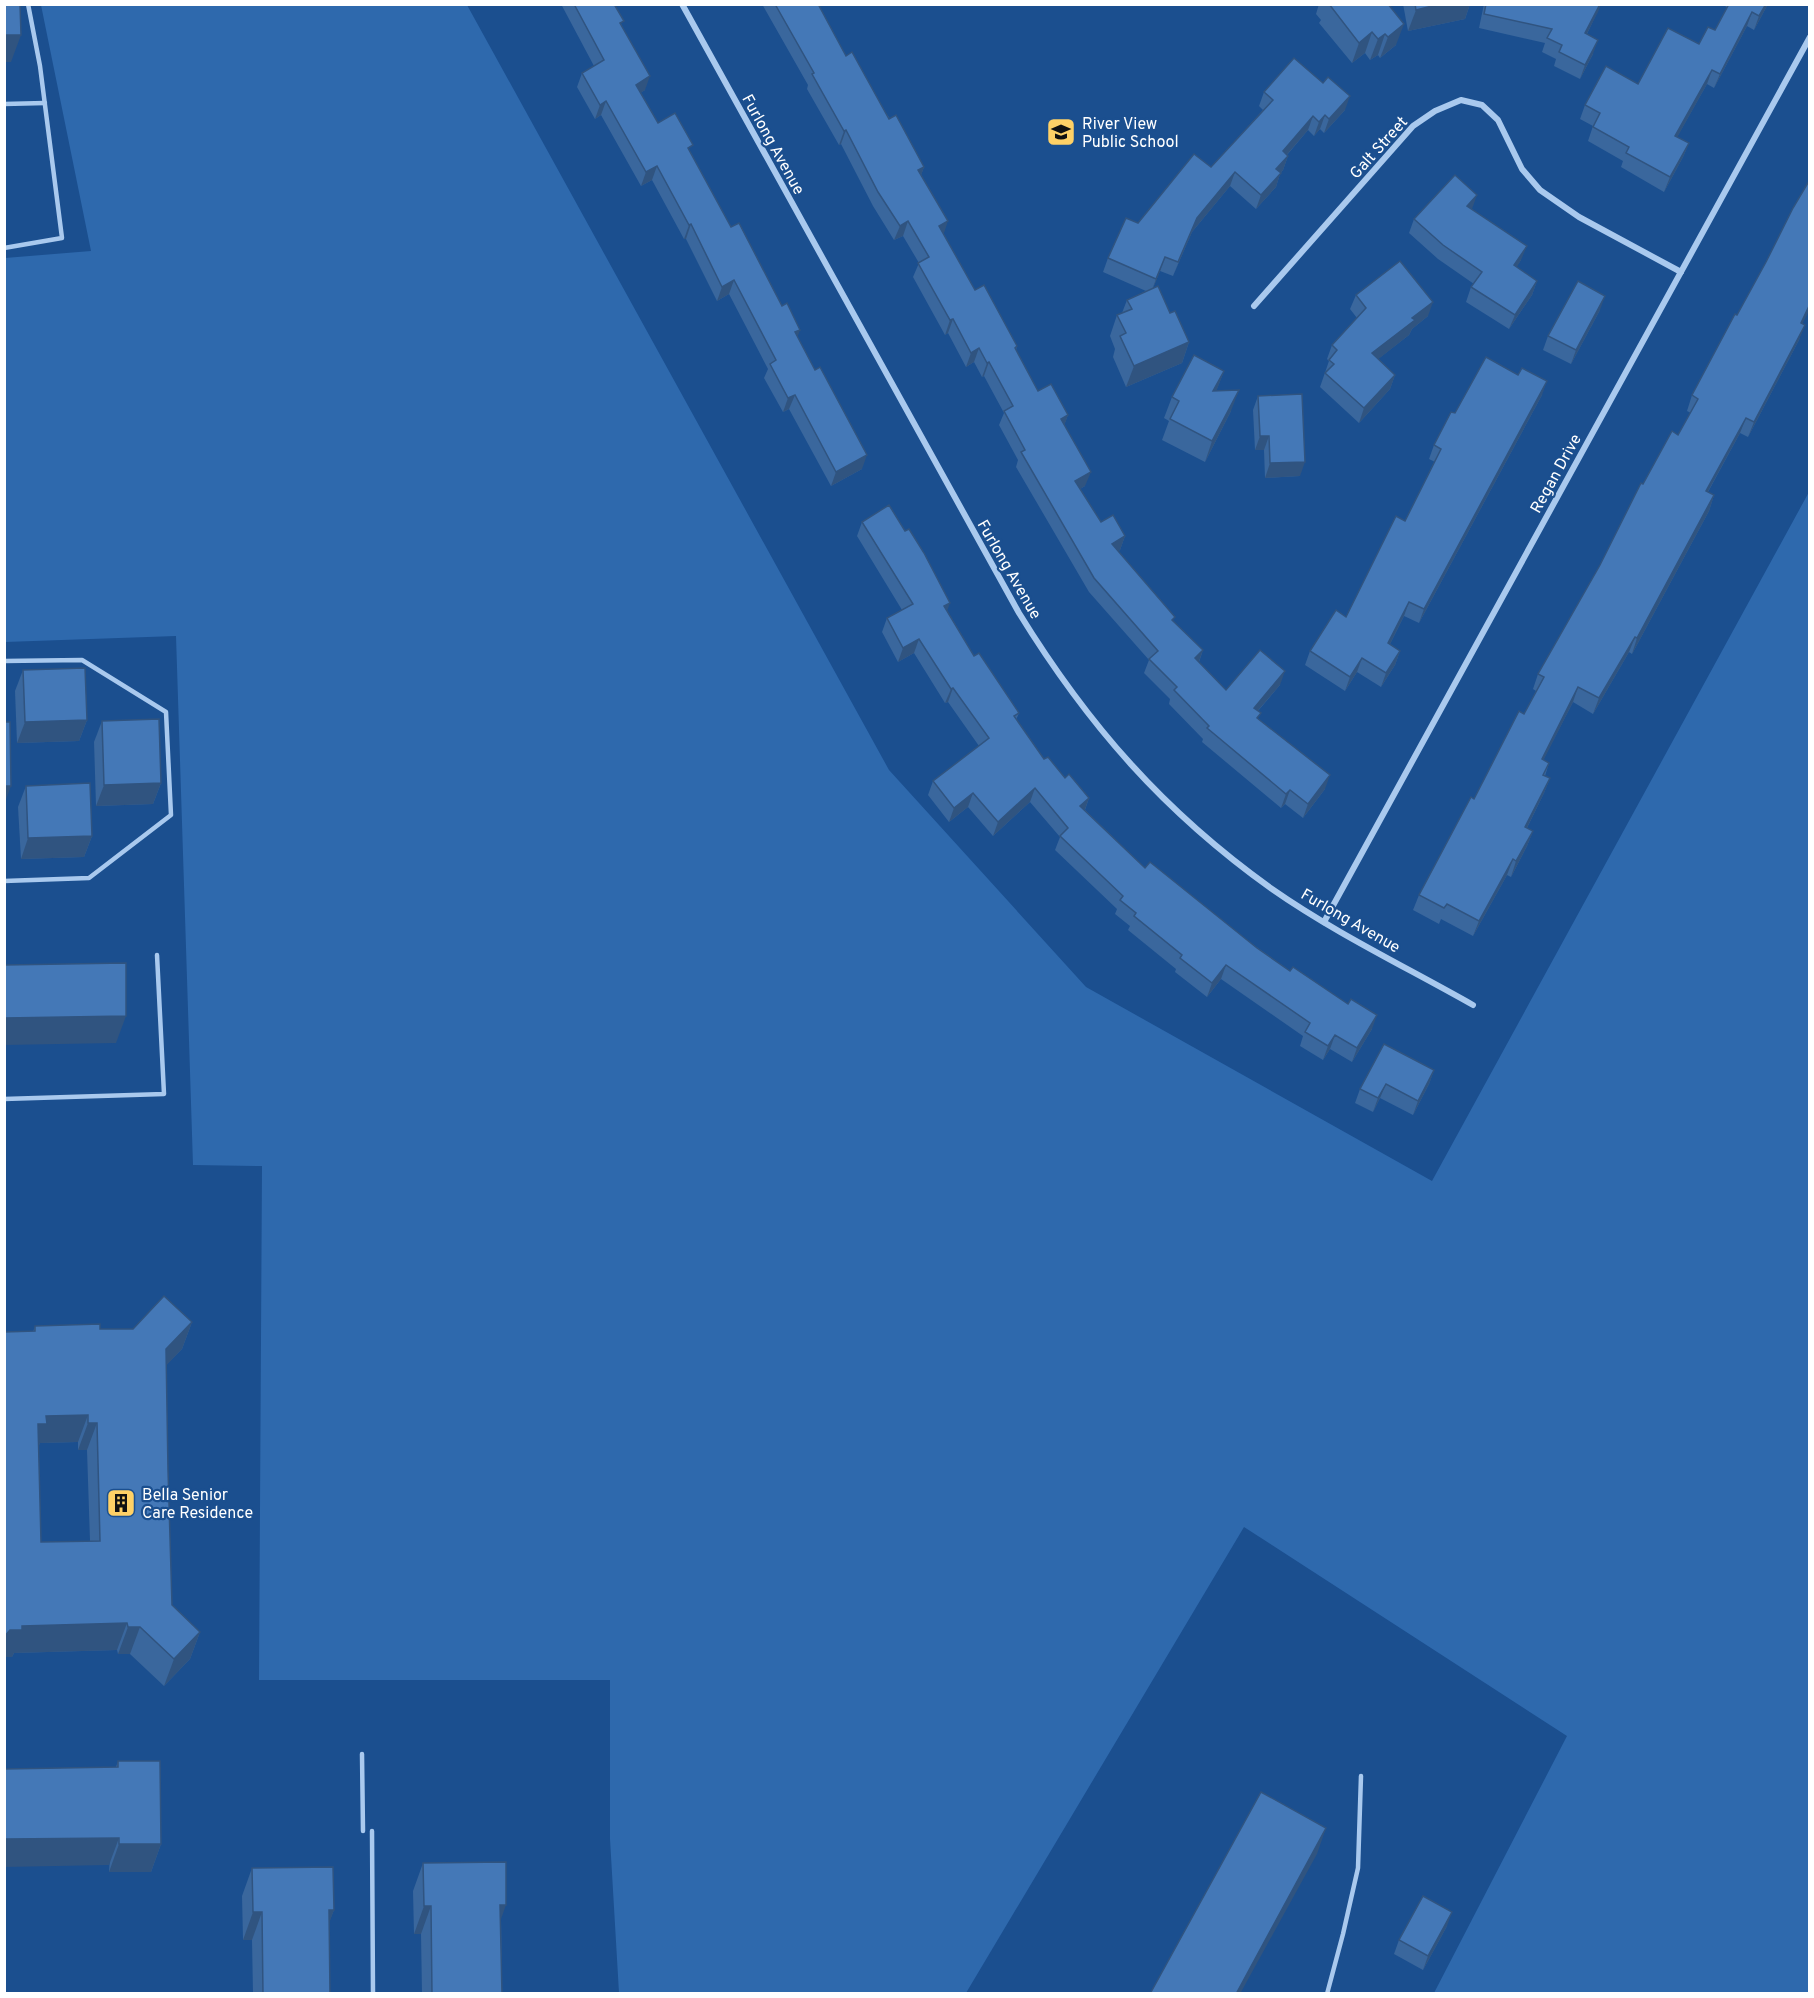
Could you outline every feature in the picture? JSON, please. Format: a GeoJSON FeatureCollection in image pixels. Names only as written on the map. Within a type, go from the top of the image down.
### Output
{"type":"FeatureCollection","features":[{"type":"Feature","properties":{"kind":"street","name":"Furlong Avenue"},"geometry":{"type":"LineString","coordinates":[[682,4],[1019,613],[1047,659],[1080,705],[1151,788],[1231,858],[1324,922],[1473,1005]]}},
{"type":"Feature","properties":{"kind":"street","name":"Regan Drive"},"geometry":{"type":"LineString","coordinates":[[1324,922],[1809,38]]}},
{"type":"Feature","properties":{"kind":"street","name":"Galt Street"},"geometry":{"type":"LineString","coordinates":[[1254,306],[1413,126],[1435,111],[1461,100],[1482,105],[1498,120],[1522,169],[1540,190],[1579,217],[1681,273]]}},
{"type":"Feature","properties":{"kind":"lane"},"geometry":{"type":"LineString","coordinates":[[4,248],[62,238],[40,66],[28,4]]}},
{"type":"Feature","properties":{"kind":"lane"},"geometry":{"type":"LineString","coordinates":[[4,104],[45,103]]}},
{"type":"Feature","properties":{"kind":"lane"},"geometry":{"type":"LineString","coordinates":[[4,661],[82,660],[166,712],[171,815],[89,878],[4,881]]}},
{"type":"Feature","properties":{"kind":"lane"},"geometry":{"type":"LineString","coordinates":[[4,1099],[165,1094],[157,954]]}},
{"type":"Feature","properties":{"kind":"lane"},"geometry":{"type":"LineString","coordinates":[[362,1755],[363,1832]]}},
{"type":"Feature","properties":{"kind":"lane"},"geometry":{"type":"LineString","coordinates":[[1326,1994],[1358,1868],[1361,1776]]}},
{"type":"Feature","properties":{"kind":"lane"},"geometry":{"type":"LineString","coordinates":[[372,1831],[373,1994]]}},
{"type":"Feature","properties":{"kind":"shaded area"},"geometry":{"type":"Polygon","coordinates":[[[41,5],[467,5],[889,770],[1086,987],[1432,1181],[1809,492],[1809,1993],[1434,1993],[1567,1736],[1244,1527],[966,1993],[619,1993],[610,1839],[610,1680],[259,1680],[262,1166],[193,1165],[176,636],[5,642],[5,258],[91,251],[41,5]]]}},
{"type":"Feature","properties":{"kind":"building"},"geometry":{"type":"Polygon","coordinates":[[[4,4],[20,4],[21,35],[4,35],[4,4]]]}},
{"type":"Feature","properties":{"kind":"building"},"geometry":{"type":"Polygon","coordinates":[[[574,4],[614,4],[624,21],[620,23],[650,76],[636,85],[658,123],[675,113],[693,145],[688,148],[731,227],[739,223],[782,306],[787,303],[800,330],[795,332],[815,370],[820,367],[867,455],[836,472],[795,395],[788,398],[770,364],[776,360],[734,280],[722,287],[691,224],[689,225],[657,166],[646,172],[606,101],[600,105],[582,73],[604,60],[574,4]]]}},
{"type":"Feature","properties":{"kind":"building"},"geometry":{"type":"Polygon","coordinates":[[[775,4],[818,4],[846,56],[852,52],[889,119],[896,115],[924,167],[918,170],[948,221],[939,226],[975,290],[984,285],[1038,391],[1051,384],[1068,415],[1061,419],[1091,472],[1075,481],[1101,522],[1113,515],[1125,536],[1112,544],[1175,617],[1172,620],[1203,650],[1195,658],[1226,690],[1260,650],[1285,671],[1254,708],[1261,713],[1257,718],[1330,775],[1308,804],[1290,790],[1286,794],[1207,728],[1209,726],[1174,690],[1177,687],[1149,659],[1158,651],[1094,578],[1021,452],[1025,450],[1004,411],[1013,406],[989,362],[987,363],[979,348],[971,353],[953,319],[950,320],[918,263],[929,257],[908,221],[900,226],[878,192],[775,4]]]}},
{"type":"Feature","properties":{"kind":"building"},"geometry":{"type":"Polygon","coordinates":[[[1329,4],[1388,4],[1404,24],[1388,37],[1385,34],[1378,39],[1372,32],[1359,43],[1329,4]]]}},
{"type":"Feature","properties":{"kind":"building"},"geometry":{"type":"Polygon","coordinates":[[[1415,4],[1440,4],[1416,10],[1415,4]]]}},
{"type":"Feature","properties":{"kind":"building"},"geometry":{"type":"Polygon","coordinates":[[[1486,4],[1600,4],[1585,33],[1598,40],[1585,65],[1559,52],[1562,45],[1547,38],[1552,29],[1484,14],[1486,4]]]}},
{"type":"Feature","properties":{"kind":"building"},"geometry":{"type":"Polygon","coordinates":[[[1729,4],[1766,4],[1759,16],[1752,12],[1720,74],[1712,70],[1675,136],[1689,143],[1670,177],[1626,153],[1629,147],[1593,127],[1600,113],[1585,105],[1606,66],[1638,84],[1668,28],[1699,44],[1708,27],[1715,30],[1729,4]]]}},
{"type":"Feature","properties":{"kind":"building"},"geometry":{"type":"Polygon","coordinates":[[[1294,58],[1323,83],[1328,77],[1350,96],[1329,119],[1325,115],[1319,122],[1313,116],[1283,151],[1288,156],[1276,169],[1281,173],[1261,195],[1235,172],[1197,218],[1178,262],[1165,257],[1156,279],[1108,258],[1126,218],[1138,223],[1194,154],[1211,167],[1273,100],[1264,92],[1294,58]]]}},
{"type":"Feature","properties":{"kind":"building"},"geometry":{"type":"Polygon","coordinates":[[[1455,175],[1477,195],[1467,206],[1527,246],[1514,265],[1537,281],[1515,315],[1471,287],[1482,272],[1443,245],[1414,219],[1455,175]]]}},
{"type":"Feature","properties":{"kind":"building"},"geometry":{"type":"Polygon","coordinates":[[[1809,181],[1809,306],[1801,323],[1805,325],[1754,422],[1746,418],[1706,491],[1714,495],[1637,638],[1635,637],[1599,698],[1578,687],[1542,759],[1549,763],[1543,775],[1550,778],[1525,827],[1533,831],[1516,861],[1513,859],[1479,921],[1447,904],[1444,908],[1419,895],[1471,797],[1474,799],[1519,711],[1524,714],[1544,677],[1538,674],[1600,565],[1641,483],[1643,484],[1672,431],[1678,435],[1698,399],[1692,395],[1809,181]]]}},
{"type":"Feature","properties":{"kind":"building"},"geometry":{"type":"Polygon","coordinates":[[[1400,261],[1433,302],[1412,318],[1415,320],[1372,353],[1395,375],[1364,408],[1325,373],[1334,364],[1329,360],[1337,350],[1332,345],[1366,308],[1356,295],[1400,261]]]}},
{"type":"Feature","properties":{"kind":"building"},"geometry":{"type":"Polygon","coordinates":[[[1578,281],[1605,296],[1576,350],[1548,336],[1578,281]]]}},
{"type":"Feature","properties":{"kind":"building"},"geometry":{"type":"Polygon","coordinates":[[[1158,286],[1170,313],[1175,311],[1189,342],[1134,366],[1120,336],[1126,333],[1117,315],[1132,309],[1127,300],[1158,286]]]}},
{"type":"Feature","properties":{"kind":"building"},"geometry":{"type":"Polygon","coordinates":[[[1194,355],[1224,371],[1213,391],[1239,390],[1212,441],[1170,419],[1179,401],[1172,397],[1194,355]]]}},
{"type":"Feature","properties":{"kind":"building"},"geometry":{"type":"Polygon","coordinates":[[[1486,357],[1518,375],[1522,368],[1547,381],[1424,609],[1409,602],[1388,643],[1400,651],[1386,673],[1362,658],[1350,677],[1310,651],[1336,610],[1346,617],[1396,516],[1405,521],[1441,449],[1434,445],[1451,412],[1455,413],[1486,357]]]}},
{"type":"Feature","properties":{"kind":"building"},"geometry":{"type":"Polygon","coordinates":[[[1302,394],[1305,462],[1270,463],[1269,436],[1260,436],[1258,396],[1302,394]]]}},
{"type":"Feature","properties":{"kind":"building"},"geometry":{"type":"Polygon","coordinates":[[[889,505],[905,531],[909,529],[924,553],[950,603],[944,606],[974,656],[979,653],[1019,713],[1014,716],[1044,759],[1048,757],[1065,778],[1069,774],[1089,798],[1080,806],[1145,868],[1150,862],[1257,948],[1290,971],[1293,967],[1348,1004],[1351,999],[1377,1015],[1357,1048],[1335,1035],[1328,1046],[1305,1032],[1310,1023],[1226,965],[1212,983],[1180,958],[1182,955],[1134,916],[1136,913],[1120,900],[1123,896],[1060,836],[1068,828],[1035,788],[998,822],[973,793],[954,808],[933,781],[989,738],[953,688],[951,689],[919,639],[903,648],[887,618],[913,604],[862,522],[889,505]]]}},
{"type":"Feature","properties":{"kind":"building"},"geometry":{"type":"Polygon","coordinates":[[[85,668],[87,720],[25,722],[23,670],[85,668]]]}},
{"type":"Feature","properties":{"kind":"building"},"geometry":{"type":"Polygon","coordinates":[[[159,719],[161,783],[104,785],[102,721],[159,719]]]}},
{"type":"Feature","properties":{"kind":"building"},"geometry":{"type":"Polygon","coordinates":[[[4,722],[10,722],[11,786],[4,786],[4,722]]]}},
{"type":"Feature","properties":{"kind":"building"},"geometry":{"type":"Polygon","coordinates":[[[90,783],[92,836],[28,838],[26,786],[90,783]]]}},
{"type":"Feature","properties":{"kind":"building"},"geometry":{"type":"Polygon","coordinates":[[[126,963],[126,1016],[4,1018],[4,965],[126,963]]]}},
{"type":"Feature","properties":{"kind":"building"},"geometry":{"type":"Polygon","coordinates":[[[1384,1044],[1434,1070],[1418,1101],[1386,1084],[1378,1098],[1360,1089],[1384,1044]]]}},
{"type":"Feature","properties":{"kind":"building","name":"Bella Senior Care Residence"},"geometry":{"type":"Polygon","coordinates":[[[164,1296],[192,1322],[166,1349],[168,1470],[172,1605],[200,1632],[174,1659],[140,1627],[128,1627],[127,1623],[22,1626],[22,1630],[10,1630],[4,1637],[4,1332],[35,1331],[35,1326],[100,1324],[100,1329],[133,1329],[164,1296]],[[88,1415],[46,1416],[47,1424],[38,1424],[41,1542],[100,1541],[97,1423],[88,1423],[88,1415]]]}},
{"type":"Feature","properties":{"kind":"building"},"geometry":{"type":"Polygon","coordinates":[[[118,1761],[160,1761],[161,1844],[119,1844],[119,1838],[4,1839],[4,1769],[118,1767],[118,1761]]]}},
{"type":"Feature","properties":{"kind":"building"},"geometry":{"type":"Polygon","coordinates":[[[1261,1792],[1326,1828],[1236,1994],[1150,1994],[1261,1792]]]}},
{"type":"Feature","properties":{"kind":"building"},"geometry":{"type":"Polygon","coordinates":[[[506,1862],[506,1905],[500,1905],[502,1994],[432,1994],[431,1906],[424,1906],[423,1863],[506,1862]]]}},
{"type":"Feature","properties":{"kind":"building"},"geometry":{"type":"Polygon","coordinates":[[[333,1867],[334,1910],[329,1910],[330,1994],[263,1994],[262,1912],[253,1912],[252,1868],[333,1867]]]}},
{"type":"Feature","properties":{"kind":"building"},"geometry":{"type":"Polygon","coordinates":[[[1423,1896],[1452,1912],[1428,1956],[1399,1940],[1423,1896]]]}},
{"type":"Feature","properties":{"kind":"place","name":"River View Public School"},"geometry":{"type":"Point","coordinates":[1061,132]}},
{"type":"Feature","properties":{"kind":"place","name":"Bella Senior Care Residence"},"geometry":{"type":"Point","coordinates":[121,1503]}}]}
